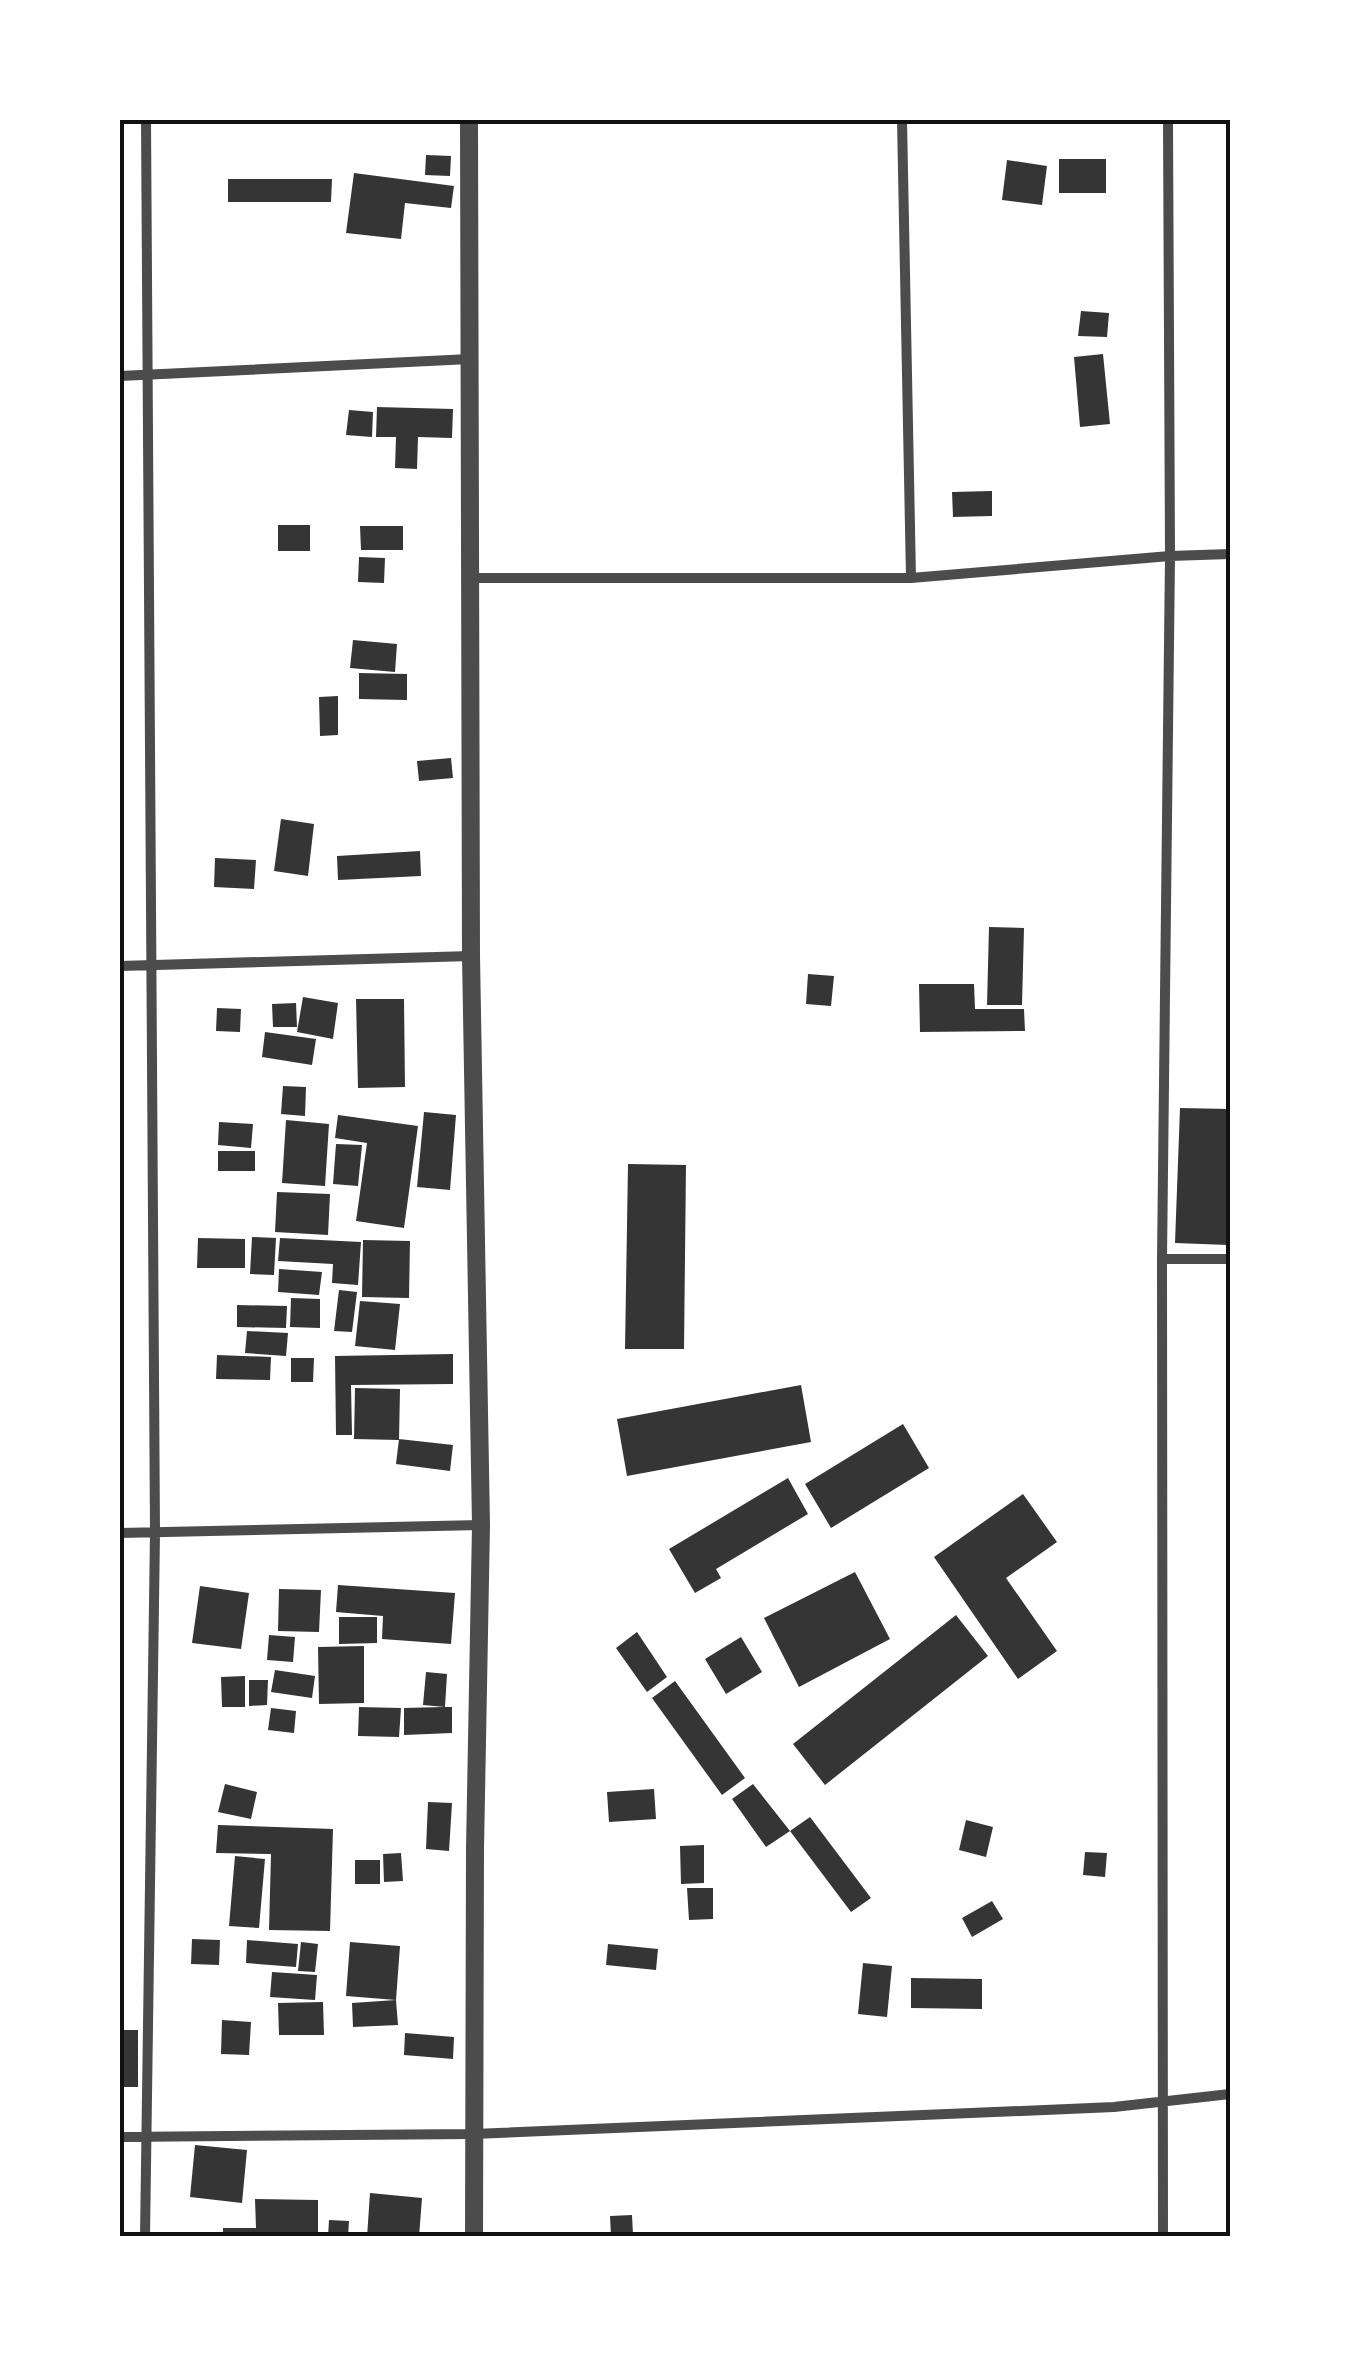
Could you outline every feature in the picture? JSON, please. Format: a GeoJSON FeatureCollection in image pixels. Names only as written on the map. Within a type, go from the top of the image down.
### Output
{"type":"FeatureCollection","features":[{"type":"Feature","properties":{"kind":"street"},"geometry":{"type":"LineString","coordinates":[[145,2237],[155,1533],[146,120]]}},
{"type":"Feature","properties":{"kind":"street"},"geometry":{"type":"LineString","coordinates":[[470,120],[471,956],[481,1525],[474,2237]]}},
{"type":"Feature","properties":{"kind":"street"},"geometry":{"type":"LineString","coordinates":[[902,120],[911,578]]}},
{"type":"Feature","properties":{"kind":"street"},"geometry":{"type":"LineString","coordinates":[[1163,2237],[1162,1259],[1170,556],[1168,120]]}},
{"type":"Feature","properties":{"kind":"street"},"geometry":{"type":"LineString","coordinates":[[120,376],[471,359]]}},
{"type":"Feature","properties":{"kind":"street"},"geometry":{"type":"LineString","coordinates":[[471,578],[911,578],[1230,554]]}},
{"type":"Feature","properties":{"kind":"street"},"geometry":{"type":"LineString","coordinates":[[120,966],[471,956]]}},
{"type":"Feature","properties":{"kind":"street"},"geometry":{"type":"LineString","coordinates":[[1162,1259],[1230,1259]]}},
{"type":"Feature","properties":{"kind":"street"},"geometry":{"type":"LineString","coordinates":[[120,1533],[481,1525]]}},
{"type":"Feature","properties":{"kind":"street"},"geometry":{"type":"LineString","coordinates":[[120,2136],[474,2134],[1162,2102],[1230,2094]]}},
{"type":"Feature","properties":{"kind":"building"},"geometry":{"type":"Polygon","coordinates":[[[426,155],[451,156],[450,176],[425,175],[426,155]]]}},
{"type":"Feature","properties":{"kind":"building"},"geometry":{"type":"Polygon","coordinates":[[[1059,159],[1106,159],[1106,193],[1059,193],[1059,159]]]}},
{"type":"Feature","properties":{"kind":"building"},"geometry":{"type":"Polygon","coordinates":[[[1007,160],[1047,166],[1042,205],[1002,200],[1007,160]]]}},
{"type":"Feature","properties":{"kind":"building"},"geometry":{"type":"Polygon","coordinates":[[[354,173],[454,186],[451,208],[405,203],[401,239],[346,233],[354,173]]]}},
{"type":"Feature","properties":{"kind":"building"},"geometry":{"type":"Polygon","coordinates":[[[228,179],[332,179],[331,202],[228,202],[228,179]]]}},
{"type":"Feature","properties":{"kind":"building"},"geometry":{"type":"Polygon","coordinates":[[[1081,311],[1109,313],[1107,337],[1078,336],[1081,311]]]}},
{"type":"Feature","properties":{"kind":"building"},"geometry":{"type":"Polygon","coordinates":[[[1103,354],[1110,424],[1080,427],[1074,357],[1103,354]]]}},
{"type":"Feature","properties":{"kind":"building"},"geometry":{"type":"Polygon","coordinates":[[[377,407],[453,409],[452,438],[418,437],[417,469],[395,468],[396,437],[376,437],[377,407]]]}},
{"type":"Feature","properties":{"kind":"building"},"geometry":{"type":"Polygon","coordinates":[[[349,410],[373,412],[372,437],[346,435],[349,410]]]}},
{"type":"Feature","properties":{"kind":"building"},"geometry":{"type":"Polygon","coordinates":[[[992,491],[992,516],[953,517],[952,492],[992,491]]]}},
{"type":"Feature","properties":{"kind":"building"},"geometry":{"type":"Polygon","coordinates":[[[278,525],[310,525],[310,551],[278,551],[278,525]]]}},
{"type":"Feature","properties":{"kind":"building"},"geometry":{"type":"Polygon","coordinates":[[[360,526],[403,526],[403,550],[361,550],[360,526]]]}},
{"type":"Feature","properties":{"kind":"building"},"geometry":{"type":"Polygon","coordinates":[[[359,557],[385,558],[384,583],[358,582],[359,557]]]}},
{"type":"Feature","properties":{"kind":"building"},"geometry":{"type":"Polygon","coordinates":[[[353,640],[397,644],[395,672],[350,668],[353,640]]]}},
{"type":"Feature","properties":{"kind":"building"},"geometry":{"type":"Polygon","coordinates":[[[359,673],[407,674],[407,700],[359,699],[359,673]]]}},
{"type":"Feature","properties":{"kind":"building"},"geometry":{"type":"Polygon","coordinates":[[[338,696],[338,735],[320,736],[319,697],[338,696]]]}},
{"type":"Feature","properties":{"kind":"building"},"geometry":{"type":"Polygon","coordinates":[[[451,758],[453,778],[419,781],[417,761],[451,758]]]}},
{"type":"Feature","properties":{"kind":"building"},"geometry":{"type":"Polygon","coordinates":[[[281,819],[314,824],[308,876],[274,871],[281,819]]]}},
{"type":"Feature","properties":{"kind":"building"},"geometry":{"type":"Polygon","coordinates":[[[420,851],[421,876],[338,880],[337,856],[420,851]]]}},
{"type":"Feature","properties":{"kind":"building"},"geometry":{"type":"Polygon","coordinates":[[[215,858],[256,860],[254,889],[214,887],[215,858]]]}},
{"type":"Feature","properties":{"kind":"building"},"geometry":{"type":"Polygon","coordinates":[[[989,927],[1024,928],[1022,1005],[987,1005],[989,927]]]}},
{"type":"Feature","properties":{"kind":"building"},"geometry":{"type":"Polygon","coordinates":[[[808,974],[834,976],[831,1006],[806,1004],[808,974]]]}},
{"type":"Feature","properties":{"kind":"building"},"geometry":{"type":"Polygon","coordinates":[[[919,984],[974,984],[975,1009],[1024,1009],[1025,1031],[920,1032],[919,984]]]}},
{"type":"Feature","properties":{"kind":"building"},"geometry":{"type":"Polygon","coordinates":[[[303,997],[338,1003],[333,1039],[297,1032],[303,997]]]}},
{"type":"Feature","properties":{"kind":"building"},"geometry":{"type":"Polygon","coordinates":[[[356,999],[404,999],[405,1087],[358,1088],[356,999]]]}},
{"type":"Feature","properties":{"kind":"building"},"geometry":{"type":"Polygon","coordinates":[[[296,1003],[297,1027],[273,1027],[272,1004],[296,1003]]]}},
{"type":"Feature","properties":{"kind":"building"},"geometry":{"type":"Polygon","coordinates":[[[217,1008],[241,1009],[240,1032],[216,1031],[217,1008]]]}},
{"type":"Feature","properties":{"kind":"building"},"geometry":{"type":"Polygon","coordinates":[[[265,1032],[316,1039],[312,1065],[262,1057],[265,1032]]]}},
{"type":"Feature","properties":{"kind":"building"},"geometry":{"type":"Polygon","coordinates":[[[283,1086],[306,1087],[305,1116],[281,1114],[283,1086]]]}},
{"type":"Feature","properties":{"kind":"building"},"geometry":{"type":"Polygon","coordinates":[[[1180,1108],[1230,1109],[1228,1245],[1175,1243],[1180,1108]]]}},
{"type":"Feature","properties":{"kind":"building"},"geometry":{"type":"Polygon","coordinates":[[[424,1112],[456,1115],[450,1190],[417,1187],[424,1112]]]}},
{"type":"Feature","properties":{"kind":"building"},"geometry":{"type":"Polygon","coordinates":[[[338,1115],[418,1126],[404,1228],[356,1221],[367,1143],[335,1138],[338,1115]]]}},
{"type":"Feature","properties":{"kind":"building"},"geometry":{"type":"Polygon","coordinates":[[[286,1120],[329,1124],[325,1186],[282,1183],[286,1120]]]}},
{"type":"Feature","properties":{"kind":"building"},"geometry":{"type":"Polygon","coordinates":[[[219,1122],[253,1124],[251,1148],[218,1145],[219,1122]]]}},
{"type":"Feature","properties":{"kind":"building"},"geometry":{"type":"Polygon","coordinates":[[[336,1144],[362,1145],[358,1186],[333,1184],[336,1144]]]}},
{"type":"Feature","properties":{"kind":"building"},"geometry":{"type":"Polygon","coordinates":[[[218,1151],[255,1151],[255,1171],[218,1171],[218,1151]]]}},
{"type":"Feature","properties":{"kind":"building"},"geometry":{"type":"Polygon","coordinates":[[[628,1164],[686,1165],[684,1349],[625,1349],[628,1164]]]}},
{"type":"Feature","properties":{"kind":"building"},"geometry":{"type":"Polygon","coordinates":[[[277,1192],[330,1194],[328,1235],[275,1232],[277,1192]]]}},
{"type":"Feature","properties":{"kind":"building"},"geometry":{"type":"Polygon","coordinates":[[[252,1237],[276,1238],[274,1275],[250,1274],[252,1237]]]}},
{"type":"Feature","properties":{"kind":"building"},"geometry":{"type":"Polygon","coordinates":[[[198,1238],[245,1239],[245,1268],[197,1268],[198,1238]]]}},
{"type":"Feature","properties":{"kind":"building"},"geometry":{"type":"Polygon","coordinates":[[[280,1238],[361,1242],[358,1285],[332,1283],[333,1264],[278,1261],[280,1238]]]}},
{"type":"Feature","properties":{"kind":"building"},"geometry":{"type":"Polygon","coordinates":[[[363,1240],[410,1241],[409,1298],[362,1297],[363,1240]]]}},
{"type":"Feature","properties":{"kind":"building"},"geometry":{"type":"Polygon","coordinates":[[[279,1269],[322,1272],[319,1295],[278,1292],[279,1269]]]}},
{"type":"Feature","properties":{"kind":"building"},"geometry":{"type":"Polygon","coordinates":[[[339,1290],[357,1292],[352,1332],[334,1331],[339,1290]]]}},
{"type":"Feature","properties":{"kind":"building"},"geometry":{"type":"Polygon","coordinates":[[[291,1298],[320,1299],[320,1328],[290,1327],[291,1298]]]}},
{"type":"Feature","properties":{"kind":"building"},"geometry":{"type":"Polygon","coordinates":[[[360,1301],[400,1304],[395,1350],[355,1346],[360,1301]]]}},
{"type":"Feature","properties":{"kind":"building"},"geometry":{"type":"Polygon","coordinates":[[[237,1305],[287,1306],[286,1328],[237,1327],[237,1305]]]}},
{"type":"Feature","properties":{"kind":"building"},"geometry":{"type":"Polygon","coordinates":[[[247,1331],[288,1333],[286,1356],[245,1353],[247,1331]]]}},
{"type":"Feature","properties":{"kind":"building"},"geometry":{"type":"Polygon","coordinates":[[[453,1354],[453,1384],[351,1385],[352,1435],[336,1435],[335,1356],[453,1354]]]}},
{"type":"Feature","properties":{"kind":"building"},"geometry":{"type":"Polygon","coordinates":[[[217,1355],[271,1357],[270,1380],[216,1379],[217,1355]]]}},
{"type":"Feature","properties":{"kind":"building"},"geometry":{"type":"Polygon","coordinates":[[[291,1358],[314,1358],[313,1382],[291,1382],[291,1358]]]}},
{"type":"Feature","properties":{"kind":"building"},"geometry":{"type":"Polygon","coordinates":[[[801,1385],[811,1442],[627,1476],[617,1419],[801,1385]]]}},
{"type":"Feature","properties":{"kind":"building"},"geometry":{"type":"Polygon","coordinates":[[[355,1388],[400,1389],[399,1440],[354,1439],[355,1388]]]}},
{"type":"Feature","properties":{"kind":"building"},"geometry":{"type":"Polygon","coordinates":[[[903,1424],[929,1468],[831,1528],[805,1484],[903,1424]]]}},
{"type":"Feature","properties":{"kind":"building"},"geometry":{"type":"Polygon","coordinates":[[[399,1439],[453,1445],[450,1471],[396,1464],[399,1439]]]}},
{"type":"Feature","properties":{"kind":"building"},"geometry":{"type":"Polygon","coordinates":[[[788,1478],[808,1514],[716,1569],[721,1578],[695,1593],[669,1549],[788,1478]]]}},
{"type":"Feature","properties":{"kind":"building"},"geometry":{"type":"Polygon","coordinates":[[[1023,1494],[1057,1542],[1006,1578],[1057,1651],[1018,1679],[934,1557],[1023,1494]]]}},
{"type":"Feature","properties":{"kind":"building"},"geometry":{"type":"Polygon","coordinates":[[[855,1572],[890,1639],[799,1687],[764,1618],[855,1572]]]}},
{"type":"Feature","properties":{"kind":"building"},"geometry":{"type":"Polygon","coordinates":[[[338,1585],[455,1593],[451,1644],[382,1639],[383,1616],[336,1612],[338,1585]]]}},
{"type":"Feature","properties":{"kind":"building"},"geometry":{"type":"Polygon","coordinates":[[[200,1586],[249,1593],[241,1649],[192,1643],[200,1586]]]}},
{"type":"Feature","properties":{"kind":"building"},"geometry":{"type":"Polygon","coordinates":[[[279,1589],[321,1590],[319,1632],[278,1631],[279,1589]]]}},
{"type":"Feature","properties":{"kind":"building"},"geometry":{"type":"Polygon","coordinates":[[[956,1615],[988,1656],[825,1785],[793,1744],[956,1615]]]}},
{"type":"Feature","properties":{"kind":"building"},"geometry":{"type":"Polygon","coordinates":[[[339,1617],[377,1617],[377,1643],[339,1644],[339,1617]]]}},
{"type":"Feature","properties":{"kind":"building"},"geometry":{"type":"Polygon","coordinates":[[[637,1632],[667,1677],[647,1692],[616,1648],[637,1632]]]}},
{"type":"Feature","properties":{"kind":"building"},"geometry":{"type":"Polygon","coordinates":[[[269,1635],[295,1637],[293,1662],[267,1660],[269,1635]]]}},
{"type":"Feature","properties":{"kind":"building"},"geometry":{"type":"Polygon","coordinates":[[[741,1637],[762,1672],[726,1694],[705,1659],[741,1637]]]}},
{"type":"Feature","properties":{"kind":"building"},"geometry":{"type":"Polygon","coordinates":[[[364,1646],[364,1703],[319,1704],[318,1647],[364,1646]]]}},
{"type":"Feature","properties":{"kind":"building"},"geometry":{"type":"Polygon","coordinates":[[[275,1670],[315,1676],[312,1698],[271,1692],[275,1670]]]}},
{"type":"Feature","properties":{"kind":"building"},"geometry":{"type":"Polygon","coordinates":[[[426,1672],[447,1674],[445,1707],[423,1705],[426,1672]]]}},
{"type":"Feature","properties":{"kind":"building"},"geometry":{"type":"Polygon","coordinates":[[[245,1676],[245,1707],[222,1707],[221,1677],[245,1676]]]}},
{"type":"Feature","properties":{"kind":"building"},"geometry":{"type":"Polygon","coordinates":[[[249,1680],[268,1680],[267,1705],[249,1706],[249,1680]]]}},
{"type":"Feature","properties":{"kind":"building"},"geometry":{"type":"Polygon","coordinates":[[[675,1681],[745,1778],[722,1795],[652,1698],[675,1681]]]}},
{"type":"Feature","properties":{"kind":"building"},"geometry":{"type":"Polygon","coordinates":[[[359,1707],[401,1708],[399,1737],[358,1736],[359,1707]]]}},
{"type":"Feature","properties":{"kind":"building"},"geometry":{"type":"Polygon","coordinates":[[[452,1707],[452,1733],[404,1735],[404,1708],[452,1707]]]}},
{"type":"Feature","properties":{"kind":"building"},"geometry":{"type":"Polygon","coordinates":[[[271,1708],[296,1711],[294,1733],[268,1730],[271,1708]]]}},
{"type":"Feature","properties":{"kind":"building"},"geometry":{"type":"Polygon","coordinates":[[[225,1784],[257,1792],[251,1819],[218,1812],[225,1784]]]}},
{"type":"Feature","properties":{"kind":"building"},"geometry":{"type":"Polygon","coordinates":[[[753,1784],[790,1831],[766,1847],[732,1799],[753,1784]]]}},
{"type":"Feature","properties":{"kind":"building"},"geometry":{"type":"Polygon","coordinates":[[[654,1789],[656,1819],[609,1822],[607,1792],[654,1789]]]}},
{"type":"Feature","properties":{"kind":"building"},"geometry":{"type":"Polygon","coordinates":[[[428,1802],[452,1803],[449,1851],[426,1849],[428,1802]]]}},
{"type":"Feature","properties":{"kind":"building"},"geometry":{"type":"Polygon","coordinates":[[[810,1817],[871,1898],[851,1912],[790,1831],[810,1817]]]}},
{"type":"Feature","properties":{"kind":"building"},"geometry":{"type":"Polygon","coordinates":[[[966,1820],[993,1827],[986,1857],[959,1850],[966,1820]]]}},
{"type":"Feature","properties":{"kind":"building"},"geometry":{"type":"Polygon","coordinates":[[[218,1825],[333,1829],[330,1931],[269,1930],[271,1854],[216,1853],[218,1825]]]}},
{"type":"Feature","properties":{"kind":"building"},"geometry":{"type":"Polygon","coordinates":[[[704,1845],[704,1883],[681,1884],[680,1846],[704,1845]]]}},
{"type":"Feature","properties":{"kind":"building"},"geometry":{"type":"Polygon","coordinates":[[[1085,1852],[1107,1853],[1105,1877],[1083,1875],[1085,1852]]]}},
{"type":"Feature","properties":{"kind":"building"},"geometry":{"type":"Polygon","coordinates":[[[401,1853],[403,1881],[384,1882],[383,1854],[401,1853]]]}},
{"type":"Feature","properties":{"kind":"building"},"geometry":{"type":"Polygon","coordinates":[[[235,1856],[265,1859],[259,1928],[229,1926],[235,1856]]]}},
{"type":"Feature","properties":{"kind":"building"},"geometry":{"type":"Polygon","coordinates":[[[355,1860],[380,1860],[380,1884],[355,1884],[355,1860]]]}},
{"type":"Feature","properties":{"kind":"building"},"geometry":{"type":"Polygon","coordinates":[[[687,1888],[713,1888],[713,1919],[689,1920],[687,1888]]]}},
{"type":"Feature","properties":{"kind":"building"},"geometry":{"type":"Polygon","coordinates":[[[992,1901],[1003,1919],[972,1937],[962,1918],[992,1901]]]}},
{"type":"Feature","properties":{"kind":"building"},"geometry":{"type":"Polygon","coordinates":[[[192,1939],[220,1940],[219,1965],[191,1964],[192,1939]]]}},
{"type":"Feature","properties":{"kind":"building"},"geometry":{"type":"Polygon","coordinates":[[[247,1940],[298,1944],[296,1967],[246,1963],[247,1940]]]}},
{"type":"Feature","properties":{"kind":"building"},"geometry":{"type":"Polygon","coordinates":[[[301,1942],[318,1944],[315,1972],[298,1971],[301,1942]]]}},
{"type":"Feature","properties":{"kind":"building"},"geometry":{"type":"Polygon","coordinates":[[[350,1942],[400,1946],[396,2000],[346,1996],[350,1942]]]}},
{"type":"Feature","properties":{"kind":"building"},"geometry":{"type":"Polygon","coordinates":[[[608,1944],[658,1949],[656,1970],[606,1965],[608,1944]]]}},
{"type":"Feature","properties":{"kind":"building"},"geometry":{"type":"Polygon","coordinates":[[[863,1963],[892,1966],[887,2017],[858,2014],[863,1963]]]}},
{"type":"Feature","properties":{"kind":"building"},"geometry":{"type":"Polygon","coordinates":[[[272,1972],[317,1975],[315,2000],[270,1997],[272,1972]]]}},
{"type":"Feature","properties":{"kind":"building"},"geometry":{"type":"Polygon","coordinates":[[[911,1978],[982,1979],[982,2009],[911,2008],[911,1978]]]}},
{"type":"Feature","properties":{"kind":"building"},"geometry":{"type":"Polygon","coordinates":[[[396,2000],[398,2025],[353,2027],[352,2003],[396,2000]]]}},
{"type":"Feature","properties":{"kind":"building"},"geometry":{"type":"Polygon","coordinates":[[[323,2002],[324,2035],[279,2035],[278,2003],[323,2002]]]}},
{"type":"Feature","properties":{"kind":"building"},"geometry":{"type":"Polygon","coordinates":[[[222,2020],[251,2022],[249,2055],[221,2054],[222,2020]]]}},
{"type":"Feature","properties":{"kind":"building"},"geometry":{"type":"Polygon","coordinates":[[[120,2030],[138,2030],[138,2087],[120,2087],[120,2030]]]}},
{"type":"Feature","properties":{"kind":"building"},"geometry":{"type":"Polygon","coordinates":[[[405,2033],[454,2037],[453,2059],[404,2055],[405,2033]]]}},
{"type":"Feature","properties":{"kind":"building"},"geometry":{"type":"Polygon","coordinates":[[[195,2145],[247,2150],[242,2203],[190,2197],[195,2145]]]}},
{"type":"Feature","properties":{"kind":"building"},"geometry":{"type":"Polygon","coordinates":[[[370,2193],[422,2198],[419,2237],[367,2237],[370,2193]]]}},
{"type":"Feature","properties":{"kind":"building"},"geometry":{"type":"Polygon","coordinates":[[[255,2199],[318,2200],[318,2237],[223,2237],[223,2228],[256,2228],[255,2199]]]}},
{"type":"Feature","properties":{"kind":"building"},"geometry":{"type":"Polygon","coordinates":[[[632,2215],[633,2234],[611,2236],[610,2216],[632,2215]]]}},
{"type":"Feature","properties":{"kind":"building"},"geometry":{"type":"Polygon","coordinates":[[[329,2220],[349,2221],[348,2237],[328,2237],[329,2220]]]}}]}
